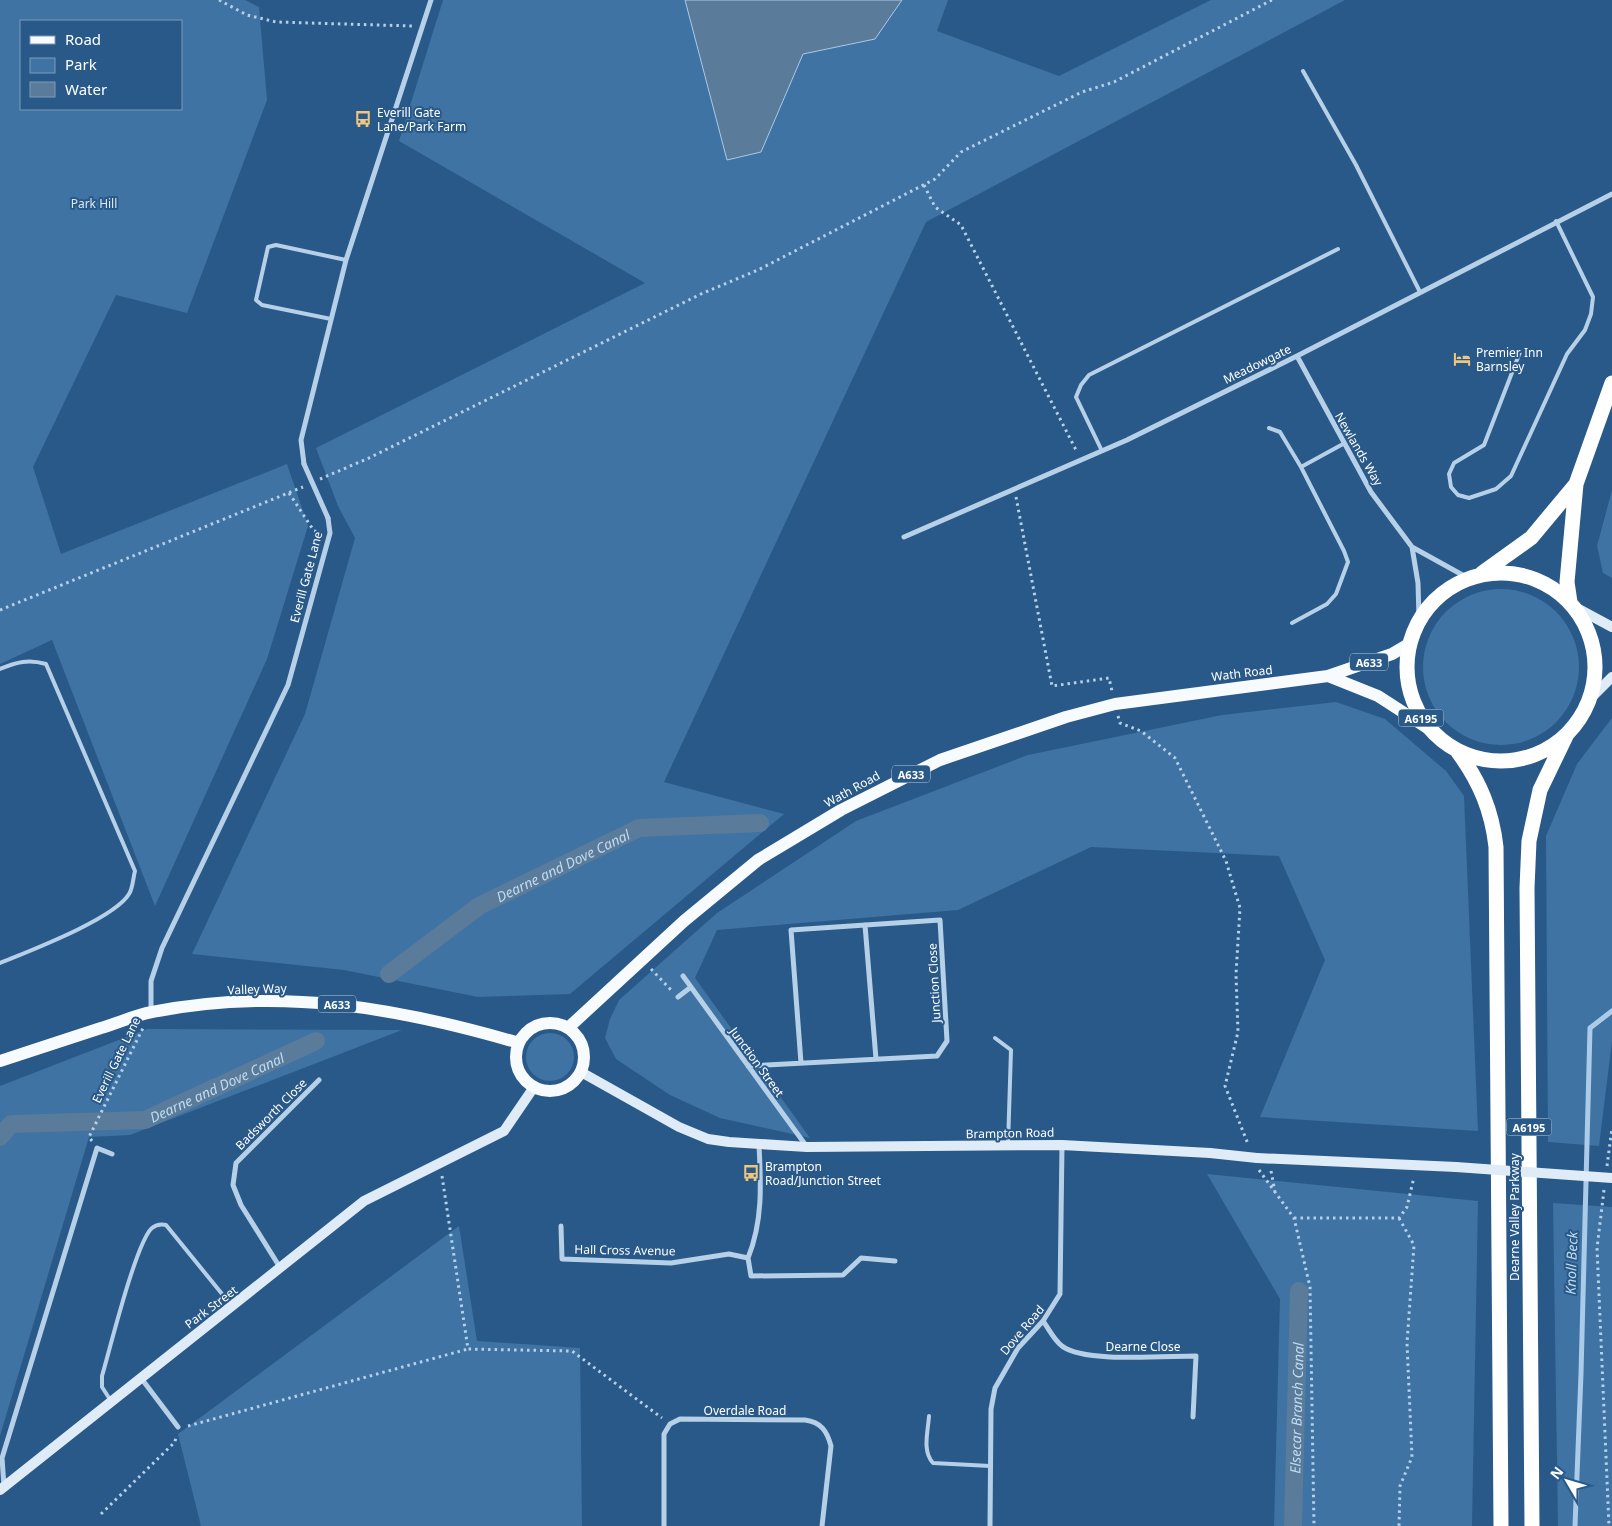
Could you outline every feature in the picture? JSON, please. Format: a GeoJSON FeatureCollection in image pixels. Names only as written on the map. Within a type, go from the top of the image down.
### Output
{"type":"FeatureCollection","features":[{"type":"Feature","properties":{"kind":"highway","name":"A6195"},"geometry":{"type":"LineString","coordinates":[[1572,604],[1567,582],[1576,484],[1612,383]]}},
{"type":"Feature","properties":{"kind":"highway","name":"A6195"},"geometry":{"type":"LineString","coordinates":[[1474,576],[1499,572],[1519,574],[1538,579],[1555,589],[1572,604],[1587,627],[1594,650],[1595,676],[1589,700],[1580,718],[1567,734],[1548,749],[1527,758],[1504,762],[1480,760],[1458,752],[1442,742],[1429,729],[1416,710],[1408,689],[1406,666],[1409,644],[1419,618],[1432,602],[1449,588],[1474,576],[1531,538],[1576,484]]}},
{"type":"Feature","properties":{"kind":"highway","name":"Dearne Valley Parkway"},"geometry":{"type":"LineString","coordinates":[[1532,1526],[1527,888],[1530,841],[1540,790],[1567,734]]}},
{"type":"Feature","properties":{"kind":"highway","name":"Dearne Valley Parkway"},"geometry":{"type":"LineString","coordinates":[[1458,752],[1484,794],[1493,823],[1496,847],[1502,1526]]}},
{"type":"Feature","properties":{"kind":"main road"},"geometry":{"type":"LineString","coordinates":[[1572,604],[1612,627]]}},
{"type":"Feature","properties":{"kind":"main road","name":"Wath Road"},"geometry":{"type":"LineString","coordinates":[[568,1028],[642,958],[758,860],[886,786],[949,757],[1058,720],[1115,704],[1328,676],[1392,654],[1409,644]]}},
{"type":"Feature","properties":{"kind":"main road","name":"Wath Road"},"geometry":{"type":"LineString","coordinates":[[1328,676],[1378,696],[1429,729]]}},
{"type":"Feature","properties":{"kind":"main road"},"geometry":{"type":"LineString","coordinates":[[1589,700],[1612,677]]}},
{"type":"Feature","properties":{"kind":"main road","name":"Valley Way"},"geometry":{"type":"LineString","coordinates":[[0,1061],[151,1012],[243,1001],[304,1001],[391,1011],[450,1023],[519,1043]]}},
{"type":"Feature","properties":{"kind":"main road"},"geometry":{"type":"LineString","coordinates":[[546,1023],[568,1028],[581,1043],[584,1063],[581,1072],[566,1088],[555,1091],[534,1087],[520,1073],[516,1063],[519,1043],[525,1034],[534,1027],[546,1023]]}},
{"type":"Feature","properties":{"kind":"main road","name":"Brampton Road"},"geometry":{"type":"LineString","coordinates":[[581,1072],[679,1126],[708,1139],[759,1145],[807,1147],[1062,1145],[1210,1153],[1256,1161],[1268,1158],[1417,1165],[1608,1178]]}},
{"type":"Feature","properties":{"kind":"main road"},"geometry":{"type":"LineString","coordinates":[[444,1161],[504,1131],[534,1087]]}},
{"type":"Feature","properties":{"kind":"main road","name":"Park Street"},"geometry":{"type":"LineString","coordinates":[[2,1488],[140,1377],[281,1269],[364,1202],[444,1161]]}},
{"type":"Feature","properties":{"kind":"street","name":"Everill Gate Lane"},"geometry":{"type":"LineString","coordinates":[[151,1012],[152,982],[162,948],[288,685],[330,533],[328,518],[304,464],[301,440],[346,260],[431,0]]}},
{"type":"Feature","properties":{"kind":"street","name":"Meadowgate"},"geometry":{"type":"LineString","coordinates":[[904,537],[1102,451],[1297,356],[1556,221],[1612,194]]}},
{"type":"Feature","properties":{"kind":"street","name":"Newlands Way"},"geometry":{"type":"LineString","coordinates":[[1297,356],[1343,444],[1371,492],[1412,547]]}},
{"type":"Feature","properties":{"kind":"street"},"geometry":{"type":"LineString","coordinates":[[1412,547],[1474,576]]}},
{"type":"Feature","properties":{"kind":"street"},"geometry":{"type":"LineString","coordinates":[[1412,547],[1418,583],[1419,618]]}},
{"type":"Feature","properties":{"kind":"street","name":"Junction Close"},"geometry":{"type":"LineString","coordinates":[[748,1066],[937,1056],[947,1041],[940,920],[792,930],[801,1063]]}},
{"type":"Feature","properties":{"kind":"street"},"geometry":{"type":"LineString","coordinates":[[865,925],[876,1059]]}},
{"type":"Feature","properties":{"kind":"street","name":"Junction Street"},"geometry":{"type":"LineString","coordinates":[[682,976],[807,1147]]}},
{"type":"Feature","properties":{"kind":"street"},"geometry":{"type":"LineString","coordinates":[[678,997],[691,987]]}},
{"type":"Feature","properties":{"kind":"street","name":"Badsworth Close"},"geometry":{"type":"LineString","coordinates":[[281,1269],[241,1205],[233,1185],[236,1163],[319,1080]]}},
{"type":"Feature","properties":{"kind":"street"},"geometry":{"type":"LineString","coordinates":[[759,1145],[762,1198],[754,1244],[748,1258],[751,1276],[843,1275],[862,1258],[895,1261]]}},
{"type":"Feature","properties":{"kind":"street","name":"Dove Road"},"geometry":{"type":"LineString","coordinates":[[990,1526],[991,1409],[995,1388],[1018,1348],[1043,1321],[1060,1294],[1062,1145]]}},
{"type":"Feature","properties":{"kind":"street"},"geometry":{"type":"LineString","coordinates":[[2,1488],[2,1458],[97,1148],[112,1154]]}},
{"type":"Feature","properties":{"kind":"street","name":"Hall Cross Avenue"},"geometry":{"type":"LineString","coordinates":[[561,1226],[562,1259],[671,1263],[729,1254],[748,1258]]}},
{"type":"Feature","properties":{"kind":"street","name":"Dearne Close"},"geometry":{"type":"LineString","coordinates":[[1043,1321],[1060,1345],[1074,1353],[1092,1356],[1196,1356],[1193,1417]]}},
{"type":"Feature","properties":{"kind":"street"},"geometry":{"type":"LineString","coordinates":[[140,1377],[178,1427]]}},
{"type":"Feature","properties":{"kind":"street","name":"Overdale Road"},"geometry":{"type":"LineString","coordinates":[[670,1424],[680,1419],[805,1420],[822,1426],[831,1446],[822,1526]]}},
{"type":"Feature","properties":{"kind":"street"},"geometry":{"type":"LineString","coordinates":[[664,1526],[662,1445],[664,1434],[670,1424]]}},
{"type":"Feature","properties":{"kind":"lane"},"geometry":{"type":"LineString","coordinates":[[1303,71],[1356,165],[1420,292]]}},
{"type":"Feature","properties":{"kind":"lane"},"geometry":{"type":"LineString","coordinates":[[1520,352],[1484,445],[1454,463],[1449,474],[1451,487],[1458,495],[1469,498],[1496,489],[1511,476],[1567,354],[1585,330],[1593,297],[1556,221]]}},
{"type":"Feature","properties":{"kind":"lane"},"geometry":{"type":"LineString","coordinates":[[331,319],[262,305],[256,300],[268,247],[276,245],[346,260]]}},
{"type":"Feature","properties":{"kind":"lane"},"geometry":{"type":"LineString","coordinates":[[1102,451],[1076,397],[1081,385],[1089,375],[1338,249]]}},
{"type":"Feature","properties":{"kind":"lane"},"geometry":{"type":"LineString","coordinates":[[1269,428],[1280,432],[1301,467],[1348,562],[1336,594],[1327,604],[1292,623]]}},
{"type":"Feature","properties":{"kind":"lane"},"geometry":{"type":"LineString","coordinates":[[1301,467],[1343,444]]}},
{"type":"Feature","properties":{"kind":"lane"},"geometry":{"type":"LineString","coordinates":[[0,669],[17,662],[30,660],[46,664],[135,871],[129,894],[110,911],[58,939],[0,963]]}},
{"type":"Feature","properties":{"kind":"lane"},"geometry":{"type":"LineString","coordinates":[[994,1038],[1011,1050],[1008,1145]]}},
{"type":"Feature","properties":{"kind":"lane"},"geometry":{"type":"LineString","coordinates":[[111,1400],[102,1387],[102,1376],[138,1254],[152,1228],[160,1224],[166,1224],[232,1306]]}},
{"type":"Feature","properties":{"kind":"lane"},"geometry":{"type":"LineString","coordinates":[[929,1416],[926,1450],[928,1458],[933,1463],[990,1466]]}},
{"type":"Feature","properties":{"kind":"path"},"geometry":{"type":"LineString","coordinates":[[219,0],[247,15],[276,22],[422,26]]}},
{"type":"Feature","properties":{"kind":"path"},"geometry":{"type":"LineString","coordinates":[[316,481],[369,458],[703,292],[758,270],[936,179],[961,152],[1082,92],[1114,82],[1272,0]]}},
{"type":"Feature","properties":{"kind":"path"},"geometry":{"type":"LineString","coordinates":[[924,185],[935,207],[961,225],[1081,461]]}},
{"type":"Feature","properties":{"kind":"path"},"geometry":{"type":"LineString","coordinates":[[0,610],[307,485]]}},
{"type":"Feature","properties":{"kind":"path"},"geometry":{"type":"LineString","coordinates":[[1015,490],[1052,686],[1109,678],[1120,723],[1141,731],[1176,758],[1226,861],[1240,908],[1236,974],[1238,1032],[1225,1086],[1250,1147]]}},
{"type":"Feature","properties":{"kind":"path"},"geometry":{"type":"LineString","coordinates":[[289,492],[314,531],[330,533]]}},
{"type":"Feature","properties":{"kind":"path"},"geometry":{"type":"LineString","coordinates":[[642,958],[664,985],[678,997]]}},
{"type":"Feature","properties":{"kind":"path","name":"Everill Gate Lane"},"geometry":{"type":"LineString","coordinates":[[89,1137],[151,1012]]}},
{"type":"Feature","properties":{"kind":"path"},"geometry":{"type":"LineString","coordinates":[[1609,1526],[1596,1248],[1608,1178],[1612,1128]]}},
{"type":"Feature","properties":{"kind":"path"},"geometry":{"type":"LineString","coordinates":[[1268,1158],[1275,1195]]}},
{"type":"Feature","properties":{"kind":"path"},"geometry":{"type":"LineString","coordinates":[[444,1161],[468,1349]]}},
{"type":"Feature","properties":{"kind":"path"},"geometry":{"type":"LineString","coordinates":[[1256,1161],[1275,1195],[1294,1218],[1310,1287],[1314,1526]]}},
{"type":"Feature","properties":{"kind":"path"},"geometry":{"type":"LineString","coordinates":[[1398,1218],[1407,1207],[1417,1165]]}},
{"type":"Feature","properties":{"kind":"path"},"geometry":{"type":"LineString","coordinates":[[1294,1218],[1398,1218]]}},
{"type":"Feature","properties":{"kind":"path"},"geometry":{"type":"LineString","coordinates":[[1398,1218],[1414,1245],[1407,1342],[1412,1457],[1400,1486],[1399,1526]]}},
{"type":"Feature","properties":{"kind":"path"},"geometry":{"type":"LineString","coordinates":[[101,1514],[175,1442],[178,1427],[202,1424],[468,1349],[572,1351],[670,1424]]}},
{"type":"Feature","properties":{"kind":"green space","name":"Park Hill"},"geometry":{"type":"Polygon","coordinates":[[[0,0],[245,0],[259,7],[267,100],[187,313],[116,295],[33,467],[61,554],[287,464],[308,526],[267,659],[155,906],[52,640],[0,664],[0,0]]]}},
{"type":"Feature","properties":{"kind":"green space"},"geometry":{"type":"Polygon","coordinates":[[[443,0],[685,0],[727,160],[761,152],[803,54],[875,39],[902,0],[948,0],[937,31],[1059,76],[1211,0],[1345,0],[926,222],[664,782],[784,814],[570,994],[478,997],[344,970],[192,954],[305,714],[355,538],[338,506],[316,448],[645,283],[399,141],[443,0]]]}},
{"type":"Feature","properties":{"kind":"green space"},"geometry":{"type":"Polygon","coordinates":[[[1612,490],[1612,578],[1603,573],[1597,546],[1612,490]]]}},
{"type":"Feature","properties":{"kind":"green space"},"geometry":{"type":"Polygon","coordinates":[[[1501,589],[1531,595],[1544,602],[1556,612],[1566,624],[1573,637],[1579,667],[1573,697],[1566,710],[1556,722],[1544,732],[1531,739],[1501,745],[1471,739],[1458,732],[1446,722],[1436,710],[1429,697],[1423,667],[1429,637],[1436,624],[1446,612],[1458,602],[1471,595],[1501,589]]]}},
{"type":"Feature","properties":{"kind":"green space"},"geometry":{"type":"Polygon","coordinates":[[[1336,702],[1385,719],[1446,771],[1464,796],[1478,1131],[1260,1117],[1325,960],[1279,856],[1091,847],[958,910],[717,930],[695,978],[810,1138],[720,1118],[670,1095],[616,1059],[605,1038],[610,1019],[619,1000],[717,913],[856,821],[1028,755],[1222,715],[1336,702]]]}},
{"type":"Feature","properties":{"kind":"green space"},"geometry":{"type":"Polygon","coordinates":[[[1612,718],[1612,1041],[1599,1146],[1548,1142],[1546,836],[1577,764],[1612,718]]]}},
{"type":"Feature","properties":{"kind":"green space"},"geometry":{"type":"Polygon","coordinates":[[[147,1029],[402,1030],[130,1135],[89,1137],[0,1436],[0,1086],[147,1029]]]}},
{"type":"Feature","properties":{"kind":"green space"},"geometry":{"type":"Polygon","coordinates":[[[550,1033],[559,1035],[567,1040],[572,1048],[574,1057],[572,1066],[567,1074],[559,1079],[550,1081],[541,1079],[533,1074],[528,1066],[526,1057],[528,1048],[533,1040],[541,1035],[550,1033]]]}},
{"type":"Feature","properties":{"kind":"green space"},"geometry":{"type":"Polygon","coordinates":[[[1207,1174],[1478,1201],[1472,1526],[1274,1526],[1280,1299],[1207,1174]]]}},
{"type":"Feature","properties":{"kind":"green space"},"geometry":{"type":"Polygon","coordinates":[[[1553,1203],[1612,1207],[1612,1526],[1558,1526],[1553,1203]]]}},
{"type":"Feature","properties":{"kind":"green space"},"geometry":{"type":"Polygon","coordinates":[[[459,1226],[477,1341],[580,1348],[582,1526],[201,1526],[178,1434],[459,1226]]]}},
{"type":"Feature","properties":{"kind":"water"},"geometry":{"type":"Polygon","coordinates":[[[685,0],[902,0],[875,39],[803,54],[761,152],[727,160],[685,0]]]}},
{"type":"Feature","properties":{"kind":"waterway","name":"Dearne and Dove Canal"},"geometry":{"type":"LineString","coordinates":[[389,974],[479,906],[639,828],[760,823]]}},
{"type":"Feature","properties":{"kind":"waterway","name":"Knoll Beck"},"geometry":{"type":"LineString","coordinates":[[1575,1526],[1590,1028],[1612,1011]]}},
{"type":"Feature","properties":{"kind":"waterway","name":"Dearne and Dove Canal"},"geometry":{"type":"LineString","coordinates":[[0,1137],[11,1124],[145,1120],[316,1041]]}},
{"type":"Feature","properties":{"kind":"waterway","name":"Elsecar Branch Canal"},"geometry":{"type":"LineString","coordinates":[[1293,1526],[1299,1291]]}},
{"type":"Feature","properties":{"kind":"place","name":"Everill Gate Lane/Park Farm"},"geometry":{"type":"Point","coordinates":[363,119]}},
{"type":"Feature","properties":{"kind":"place","name":"Premier Inn Barnsley"},"geometry":{"type":"Point","coordinates":[1462,359]}},
{"type":"Feature","properties":{"kind":"place","name":"Brampton Road/Junction Street"},"geometry":{"type":"Point","coordinates":[751,1173]}}]}
